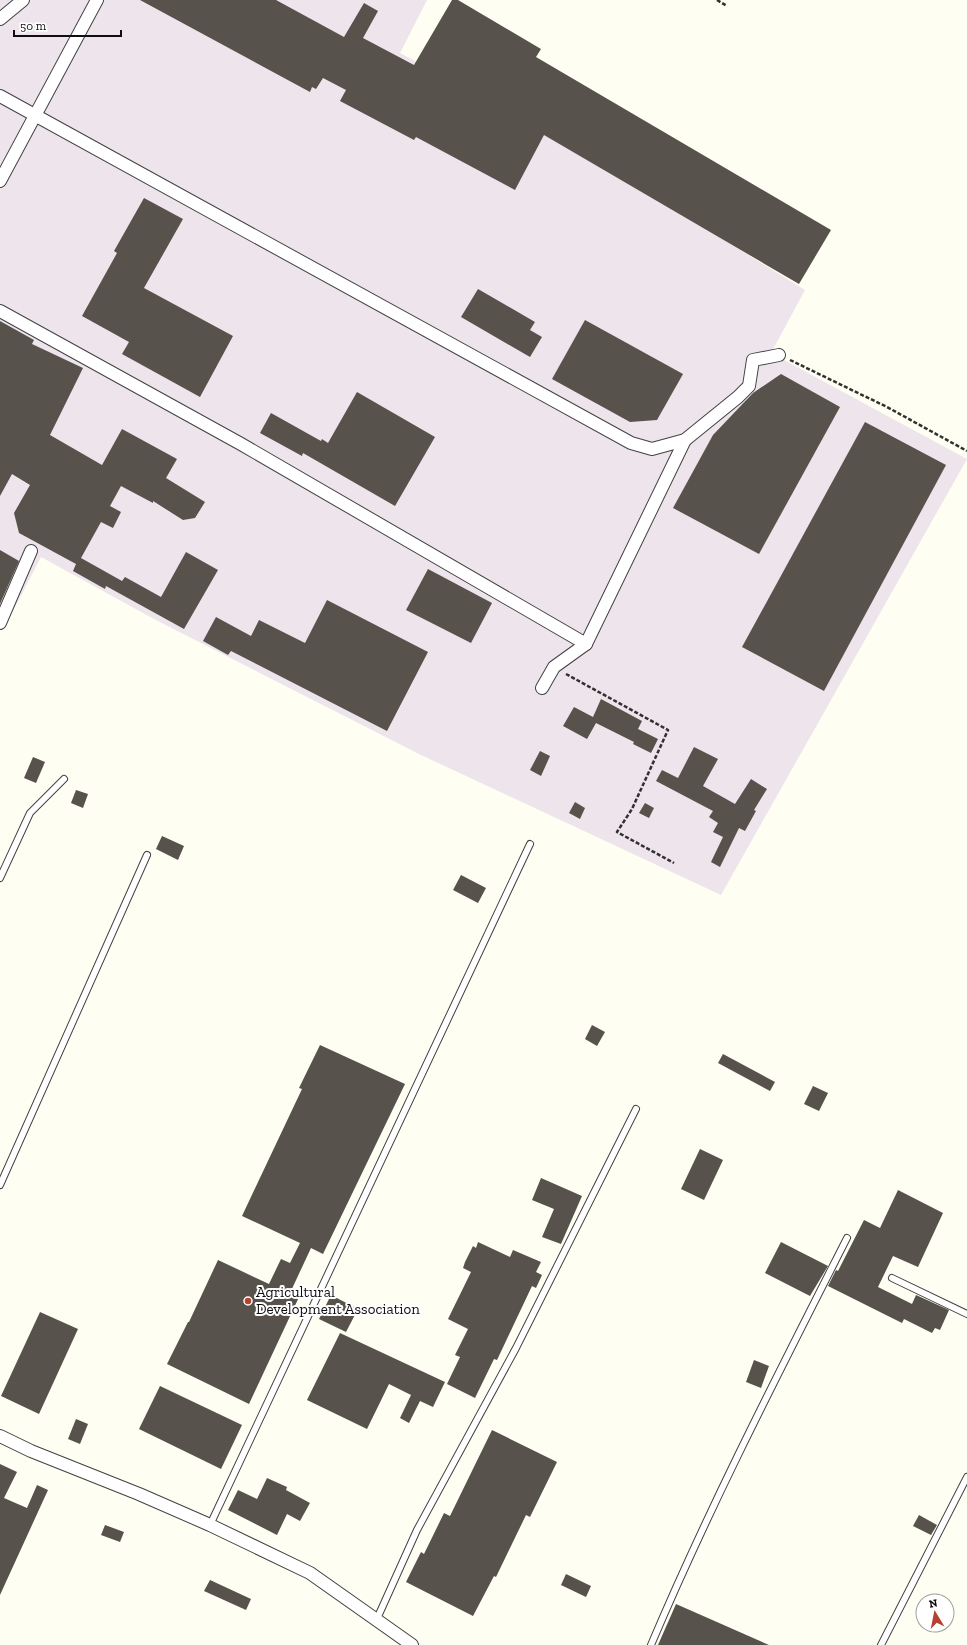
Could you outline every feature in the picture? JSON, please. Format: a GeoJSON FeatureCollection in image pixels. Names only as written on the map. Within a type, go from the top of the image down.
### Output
{"type":"FeatureCollection","features":[{"type":"Feature","properties":{"kind":"street"},"geometry":{"type":"LineString","coordinates":[[0,19],[23,0]]}},
{"type":"Feature","properties":{"kind":"street"},"geometry":{"type":"LineString","coordinates":[[0,180],[97,0]]}},
{"type":"Feature","properties":{"kind":"street"},"geometry":{"type":"LineString","coordinates":[[0,96],[631,444],[652,449],[685,440],[738,397],[749,386],[753,360],[779,355]]}},
{"type":"Feature","properties":{"kind":"street"},"geometry":{"type":"LineString","coordinates":[[0,311],[241,444],[586,644]]}},
{"type":"Feature","properties":{"kind":"street"},"geometry":{"type":"LineString","coordinates":[[542,688],[554,667],[586,644],[685,440]]}},
{"type":"Feature","properties":{"kind":"street"},"geometry":{"type":"LineString","coordinates":[[0,623],[31,551]]}},
{"type":"Feature","properties":{"kind":"street"},"geometry":{"type":"LineString","coordinates":[[0,1436],[31,1451],[139,1494],[210,1525],[310,1573],[412,1645]]}},
{"type":"Feature","properties":{"kind":"lane"},"geometry":{"type":"LineString","coordinates":[[0,878],[30,813],[64,779]]}},
{"type":"Feature","properties":{"kind":"lane"},"geometry":{"type":"LineString","coordinates":[[210,1525],[530,844]]}},
{"type":"Feature","properties":{"kind":"lane"},"geometry":{"type":"LineString","coordinates":[[0,1185],[147,855]]}},
{"type":"Feature","properties":{"kind":"lane"},"geometry":{"type":"LineString","coordinates":[[376,1621],[417,1530],[516,1348],[636,1109]]}},
{"type":"Feature","properties":{"kind":"lane"},"geometry":{"type":"LineString","coordinates":[[651,1645],[674,1591],[753,1425],[846,1238]]}},
{"type":"Feature","properties":{"kind":"lane"},"geometry":{"type":"LineString","coordinates":[[892,1278],[967,1314]]}},
{"type":"Feature","properties":{"kind":"lane"},"geometry":{"type":"LineString","coordinates":[[880,1645],[967,1477]]}},
{"type":"Feature","properties":{"kind":"path"},"geometry":{"type":"LineString","coordinates":[[717,0],[727,6]]}},
{"type":"Feature","properties":{"kind":"path"},"geometry":{"type":"LineString","coordinates":[[779,355],[887,408],[967,451]]}},
{"type":"Feature","properties":{"kind":"path"},"geometry":{"type":"LineString","coordinates":[[554,667],[668,730],[632,809],[617,832],[674,863]]}},
{"type":"Feature","properties":{"kind":"shaded area"},"geometry":{"type":"Polygon","coordinates":[[[0,0],[427,0],[400,53],[547,131],[805,290],[771,353],[967,459],[721,895],[419,754],[154,619],[41,557],[3,630],[0,629],[0,0]]]}},
{"type":"Feature","properties":{"kind":"building"},"geometry":{"type":"Polygon","coordinates":[[[140,0],[276,0],[344,37],[364,3],[378,11],[363,38],[414,65],[452,0],[458,0],[541,49],[536,57],[831,230],[799,284],[544,135],[515,190],[416,137],[414,140],[340,101],[346,90],[323,78],[316,89],[312,87],[310,92],[140,0]]]}},
{"type":"Feature","properties":{"kind":"building"},"geometry":{"type":"Polygon","coordinates":[[[144,198],[183,219],[144,288],[233,336],[200,397],[122,354],[129,342],[82,316],[117,253],[114,251],[144,198]]]}},
{"type":"Feature","properties":{"kind":"building"},"geometry":{"type":"Polygon","coordinates":[[[478,289],[535,322],[530,330],[542,337],[530,357],[461,317],[478,289]]]}},
{"type":"Feature","properties":{"kind":"building"},"geometry":{"type":"Polygon","coordinates":[[[585,320],[683,374],[657,420],[630,422],[552,379],[585,320]]]}},
{"type":"Feature","properties":{"kind":"building"},"geometry":{"type":"Polygon","coordinates":[[[0,321],[34,340],[32,344],[83,368],[50,435],[102,465],[122,429],[177,459],[166,478],[205,502],[195,518],[183,520],[153,501],[153,503],[121,486],[110,506],[121,512],[113,528],[101,522],[81,558],[122,581],[125,577],[161,597],[186,552],[218,570],[184,629],[106,586],[105,589],[73,571],[76,564],[19,533],[14,513],[30,485],[12,474],[0,496],[0,321]]]}},
{"type":"Feature","properties":{"kind":"building"},"geometry":{"type":"Polygon","coordinates":[[[781,374],[840,407],[759,554],[673,508],[713,435],[753,393],[781,374]]]}},
{"type":"Feature","properties":{"kind":"building"},"geometry":{"type":"Polygon","coordinates":[[[357,392],[435,437],[395,506],[303,453],[302,456],[260,433],[271,413],[321,441],[322,439],[328,443],[357,392]]]}},
{"type":"Feature","properties":{"kind":"building"},"geometry":{"type":"Polygon","coordinates":[[[865,422],[946,465],[824,691],[742,647],[865,422]]]}},
{"type":"Feature","properties":{"kind":"building"},"geometry":{"type":"Polygon","coordinates":[[[0,550],[19,561],[0,604],[0,550]]]}},
{"type":"Feature","properties":{"kind":"building"},"geometry":{"type":"Polygon","coordinates":[[[428,569],[492,603],[471,643],[406,610],[428,569]]]}},
{"type":"Feature","properties":{"kind":"building"},"geometry":{"type":"Polygon","coordinates":[[[327,600],[428,652],[387,731],[231,651],[228,655],[203,641],[216,617],[251,636],[259,620],[305,643],[327,600]]]}},
{"type":"Feature","properties":{"kind":"building"},"geometry":{"type":"Polygon","coordinates":[[[601,699],[642,721],[638,729],[658,739],[651,753],[633,744],[634,742],[596,723],[587,739],[563,726],[574,707],[593,717],[601,699]]]}},
{"type":"Feature","properties":{"kind":"building"},"geometry":{"type":"Polygon","coordinates":[[[694,747],[718,759],[703,786],[735,804],[751,779],[767,789],[754,810],[756,811],[745,831],[739,828],[720,867],[711,862],[723,837],[713,832],[718,823],[709,817],[713,811],[656,781],[662,770],[678,778],[694,747]]]}},
{"type":"Feature","properties":{"kind":"building"},"geometry":{"type":"Polygon","coordinates":[[[540,751],[550,756],[541,776],[530,770],[540,751]]]}},
{"type":"Feature","properties":{"kind":"building"},"geometry":{"type":"Polygon","coordinates":[[[33,757],[45,762],[36,783],[24,778],[33,757]]]}},
{"type":"Feature","properties":{"kind":"building"},"geometry":{"type":"Polygon","coordinates":[[[76,790],[88,794],[83,808],[71,803],[76,790]]]}},
{"type":"Feature","properties":{"kind":"building"},"geometry":{"type":"Polygon","coordinates":[[[575,802],[585,808],[580,819],[569,813],[575,802]]]}},
{"type":"Feature","properties":{"kind":"building"},"geometry":{"type":"Polygon","coordinates":[[[645,803],[654,808],[649,818],[639,813],[645,803]]]}},
{"type":"Feature","properties":{"kind":"building"},"geometry":{"type":"Polygon","coordinates":[[[162,836],[184,846],[178,860],[156,849],[162,836]]]}},
{"type":"Feature","properties":{"kind":"building"},"geometry":{"type":"Polygon","coordinates":[[[461,875],[486,888],[478,903],[453,890],[461,875]]]}},
{"type":"Feature","properties":{"kind":"building"},"geometry":{"type":"Polygon","coordinates":[[[592,1025],[605,1032],[597,1046],[585,1039],[592,1025]]]}},
{"type":"Feature","properties":{"kind":"building"},"geometry":{"type":"Polygon","coordinates":[[[320,1045],[405,1084],[323,1254],[311,1248],[290,1293],[299,1297],[249,1404],[167,1364],[189,1322],[218,1260],[269,1284],[281,1259],[290,1263],[300,1243],[242,1216],[302,1089],[299,1088],[320,1045]]]}},
{"type":"Feature","properties":{"kind":"building"},"geometry":{"type":"Polygon","coordinates":[[[723,1054],[775,1082],[770,1091],[718,1063],[723,1054]]]}},
{"type":"Feature","properties":{"kind":"building"},"geometry":{"type":"Polygon","coordinates":[[[813,1086],[828,1093],[819,1111],[804,1104],[813,1086]]]}},
{"type":"Feature","properties":{"kind":"building"},"geometry":{"type":"Polygon","coordinates":[[[700,1149],[723,1160],[704,1200],[681,1189],[700,1149]]]}},
{"type":"Feature","properties":{"kind":"building"},"geometry":{"type":"Polygon","coordinates":[[[541,1178],[582,1196],[561,1244],[542,1237],[554,1209],[532,1200],[541,1178]]]}},
{"type":"Feature","properties":{"kind":"building"},"geometry":{"type":"Polygon","coordinates":[[[898,1190],[943,1213],[918,1267],[893,1256],[878,1287],[912,1304],[916,1295],[949,1310],[940,1330],[935,1328],[932,1333],[904,1319],[902,1323],[828,1286],[836,1270],[838,1271],[864,1220],[880,1228],[898,1190]]]}},
{"type":"Feature","properties":{"kind":"building"},"geometry":{"type":"Polygon","coordinates":[[[478,1242],[510,1257],[513,1250],[541,1262],[536,1272],[542,1275],[536,1288],[532,1286],[497,1360],[494,1359],[475,1398],[447,1384],[460,1357],[455,1355],[468,1329],[448,1319],[471,1272],[463,1268],[465,1262],[473,1246],[476,1248],[478,1242]]]}},
{"type":"Feature","properties":{"kind":"building"},"geometry":{"type":"Polygon","coordinates":[[[781,1242],[828,1266],[810,1296],[765,1273],[781,1242]]]}},
{"type":"Feature","properties":{"kind":"building"},"geometry":{"type":"Polygon","coordinates":[[[331,1295],[358,1309],[346,1332],[319,1319],[331,1295]]]}},
{"type":"Feature","properties":{"kind":"building"},"geometry":{"type":"Polygon","coordinates":[[[40,1312],[78,1329],[39,1414],[1,1396],[40,1312]]]}},
{"type":"Feature","properties":{"kind":"building"},"geometry":{"type":"Polygon","coordinates":[[[340,1333],[445,1382],[433,1407],[420,1401],[409,1423],[400,1418],[411,1395],[389,1384],[367,1429],[307,1400],[340,1333]]]}},
{"type":"Feature","properties":{"kind":"building"},"geometry":{"type":"Polygon","coordinates":[[[754,1360],[769,1366],[761,1388],[746,1382],[754,1360]]]}},
{"type":"Feature","properties":{"kind":"building"},"geometry":{"type":"Polygon","coordinates":[[[160,1386],[242,1425],[221,1469],[139,1429],[160,1386]]]}},
{"type":"Feature","properties":{"kind":"building"},"geometry":{"type":"Polygon","coordinates":[[[76,1419],[88,1424],[80,1444],[68,1439],[76,1419]]]}},
{"type":"Feature","properties":{"kind":"building"},"geometry":{"type":"Polygon","coordinates":[[[492,1430],[557,1462],[530,1517],[526,1515],[496,1577],[494,1576],[473,1616],[406,1582],[421,1552],[424,1554],[444,1513],[450,1516],[492,1430]]]}},
{"type":"Feature","properties":{"kind":"building"},"geometry":{"type":"Polygon","coordinates":[[[0,1464],[17,1472],[4,1498],[27,1508],[37,1485],[48,1490],[0,1595],[0,1464]]]}},
{"type":"Feature","properties":{"kind":"building"},"geometry":{"type":"Polygon","coordinates":[[[267,1478],[287,1487],[286,1490],[310,1503],[300,1521],[287,1514],[277,1535],[228,1510],[238,1490],[257,1499],[267,1478]]]}},
{"type":"Feature","properties":{"kind":"building"},"geometry":{"type":"Polygon","coordinates":[[[919,1515],[937,1525],[931,1535],[913,1526],[919,1515]]]}},
{"type":"Feature","properties":{"kind":"building"},"geometry":{"type":"Polygon","coordinates":[[[105,1525],[124,1532],[120,1542],[101,1535],[105,1525]]]}},
{"type":"Feature","properties":{"kind":"building"},"geometry":{"type":"Polygon","coordinates":[[[566,1574],[591,1586],[586,1597],[561,1585],[566,1574]]]}},
{"type":"Feature","properties":{"kind":"building"},"geometry":{"type":"Polygon","coordinates":[[[210,1580],[251,1599],[246,1610],[204,1591],[210,1580]]]}},
{"type":"Feature","properties":{"kind":"building"},"geometry":{"type":"Polygon","coordinates":[[[676,1604],[769,1645],[658,1645],[676,1604]]]}},
{"type":"Feature","properties":{"kind":"place","name":"Agricultural Development Association"},"geometry":{"type":"Point","coordinates":[248,1301]}}]}
